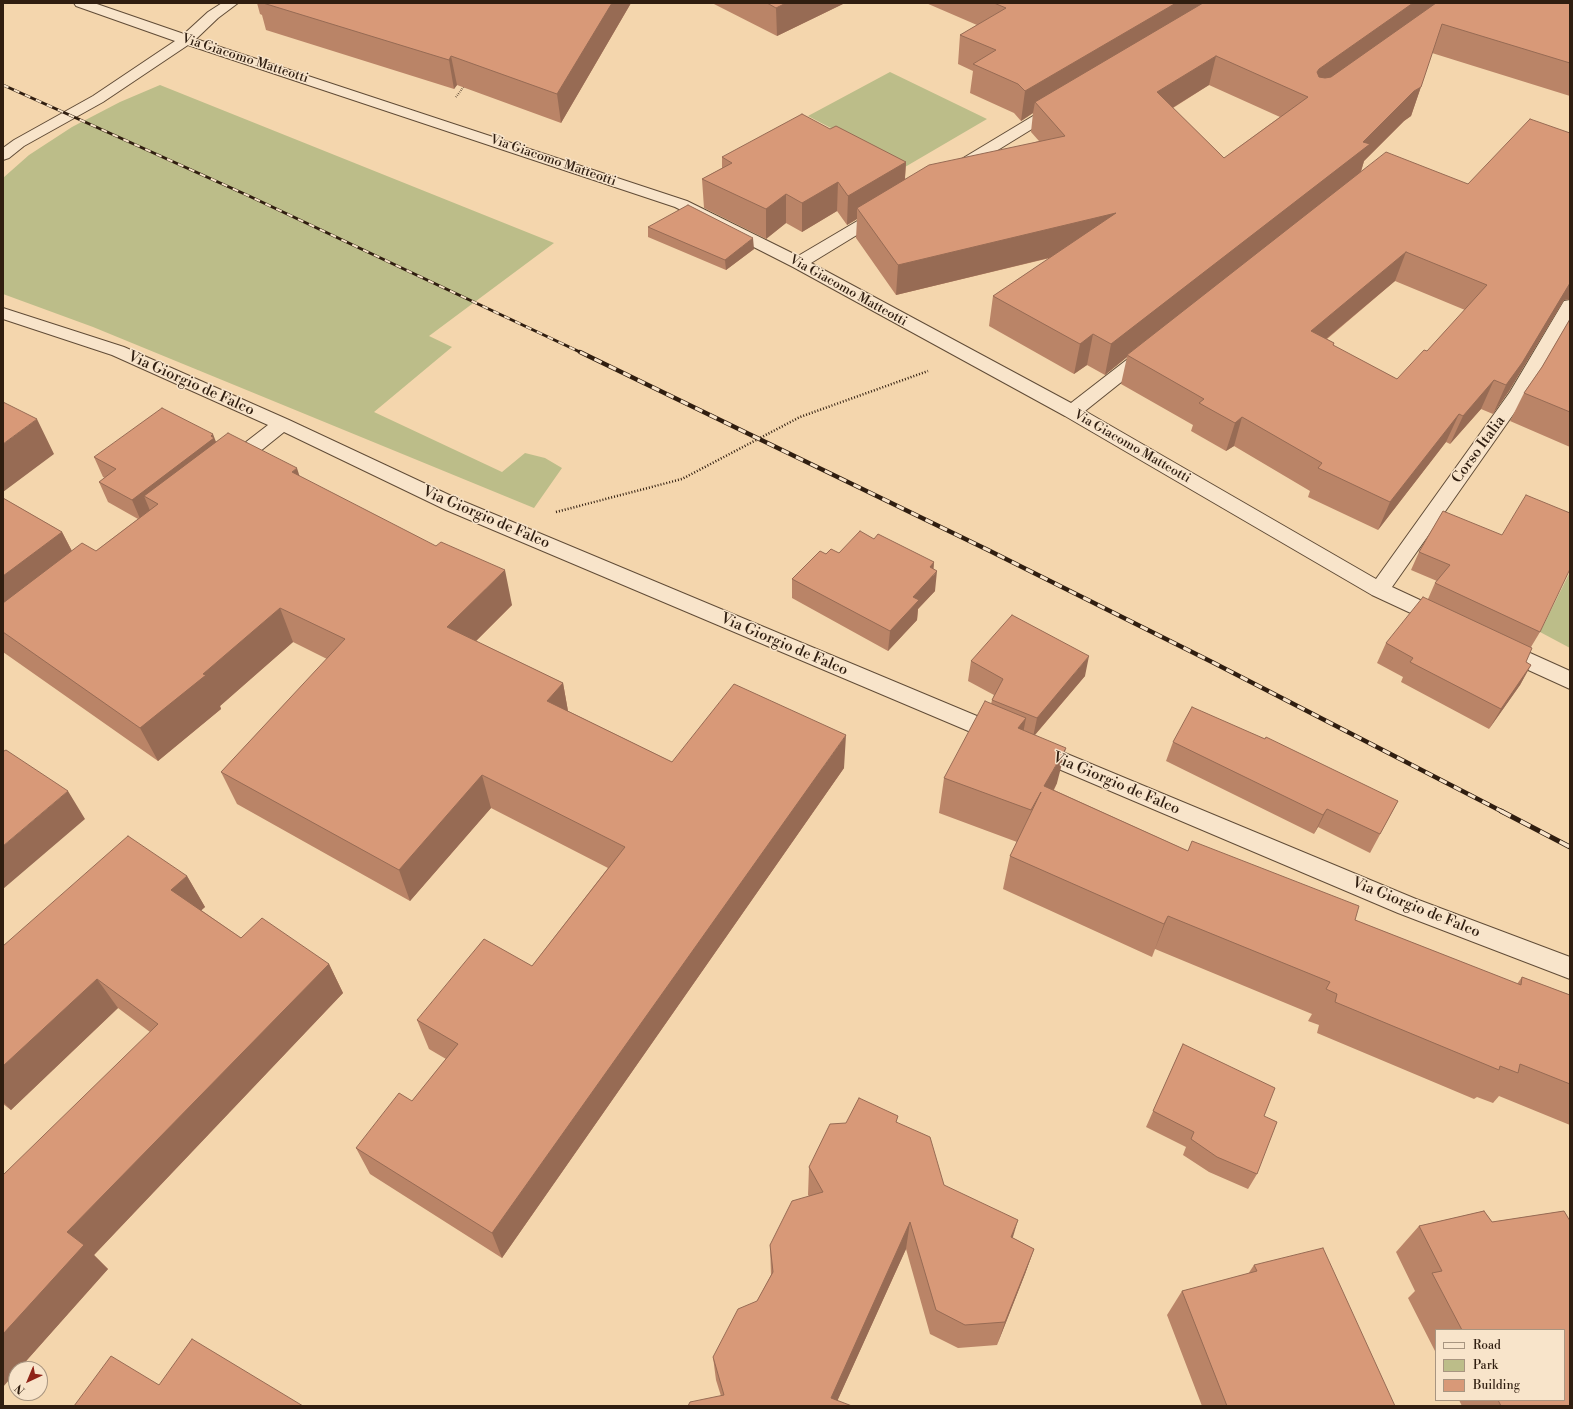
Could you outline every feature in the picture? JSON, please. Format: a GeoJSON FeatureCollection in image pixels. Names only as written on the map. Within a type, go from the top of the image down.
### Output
{"type":"FeatureCollection","features":[{"type":"Feature","properties":{"kind":"street","name":"Via Giacomo Matteotti"},"geometry":{"type":"LineString","coordinates":[[81,3],[186,40],[438,122],[680,204],[799,263],[1072,412],[1379,590],[1457,627]]}},
{"type":"Feature","properties":{"kind":"street"},"geometry":{"type":"LineString","coordinates":[[3,155],[19,142],[98,100],[186,40],[213,15],[231,3]]}},
{"type":"Feature","properties":{"kind":"street"},"geometry":{"type":"LineString","coordinates":[[941,178],[1069,101]]}},
{"type":"Feature","properties":{"kind":"street"},"geometry":{"type":"LineString","coordinates":[[799,263],[894,206]]}},
{"type":"Feature","properties":{"kind":"street","name":"Corso Italia"},"geometry":{"type":"LineString","coordinates":[[1379,590],[1518,395],[1570,305]]}},
{"type":"Feature","properties":{"kind":"street","name":"Via Giorgio de Falco"},"geometry":{"type":"LineString","coordinates":[[3,313],[118,351],[282,424],[453,505],[1407,906],[1570,968]]}},
{"type":"Feature","properties":{"kind":"street"},"geometry":{"type":"LineString","coordinates":[[1072,412],[1159,343]]}},
{"type":"Feature","properties":{"kind":"street"},"geometry":{"type":"LineString","coordinates":[[214,477],[282,424]]}},
{"type":"Feature","properties":{"kind":"street"},"geometry":{"type":"LineString","coordinates":[[1485,641],[1570,681]]}},
{"type":"Feature","properties":{"kind":"path"},"geometry":{"type":"LineString","coordinates":[[438,122],[466,84]]}},
{"type":"Feature","properties":{"kind":"path"},"geometry":{"type":"LineString","coordinates":[[551,514],[682,479],[800,417],[968,356]]}},
{"type":"Feature","properties":{"kind":"green space"},"geometry":{"type":"Polygon","coordinates":[[[890,72],[987,119],[905,167],[808,116],[890,72]]]}},
{"type":"Feature","properties":{"kind":"green space"},"geometry":{"type":"Polygon","coordinates":[[[160,85],[554,243],[429,336],[452,347],[374,412],[502,472],[525,453],[545,458],[562,468],[534,508],[93,327],[3,294],[3,178],[29,155],[72,127],[120,102],[160,85]]]}},
{"type":"Feature","properties":{"kind":"green space"},"geometry":{"type":"Polygon","coordinates":[[[1570,572],[1570,648],[1540,632],[1570,572]]]}},
{"type":"Feature","properties":{"kind":"building"},"geometry":{"type":"Polygon","coordinates":[[[263,3],[612,3],[557,94],[451,56],[449,60],[263,3]]]}},
{"type":"Feature","properties":{"kind":"building"},"geometry":{"type":"Polygon","coordinates":[[[767,3],[786,3],[776,8],[767,3]]]}},
{"type":"Feature","properties":{"kind":"building"},"geometry":{"type":"Polygon","coordinates":[[[994,3],[1176,3],[1025,91],[1018,84],[973,64],[996,50],[960,35],[1006,8],[994,3]]]}},
{"type":"Feature","properties":{"kind":"building"},"geometry":{"type":"Polygon","coordinates":[[[1203,3],[1413,3],[1319,69],[1317,72],[1319,77],[1325,78],[1331,77],[1436,3],[1570,3],[1570,63],[1442,24],[1421,87],[1414,91],[1363,142],[1370,144],[1111,344],[1093,334],[1080,344],[993,296],[1116,213],[898,265],[857,208],[929,165],[1065,136],[1035,102],[1203,3]],[[1216,56],[1157,92],[1224,158],[1308,97],[1216,56]]]}},
{"type":"Feature","properties":{"kind":"building"},"geometry":{"type":"Polygon","coordinates":[[[802,114],[830,129],[836,126],[906,162],[848,196],[838,182],[802,203],[786,194],[766,209],[702,179],[732,163],[722,157],[802,114]]]}},
{"type":"Feature","properties":{"kind":"building"},"geometry":{"type":"Polygon","coordinates":[[[1530,119],[1570,133],[1570,283],[1522,363],[1506,385],[1494,380],[1463,416],[1459,414],[1390,502],[1318,468],[1322,463],[1242,417],[1235,423],[1199,403],[1204,399],[1127,355],[1386,152],[1468,184],[1530,119]],[[1406,252],[1311,331],[1334,343],[1333,345],[1397,379],[1424,350],[1427,351],[1487,285],[1406,252]]]}},
{"type":"Feature","properties":{"kind":"building"},"geometry":{"type":"Polygon","coordinates":[[[688,205],[753,238],[725,260],[648,227],[688,205]]]}},
{"type":"Feature","properties":{"kind":"building"},"geometry":{"type":"Polygon","coordinates":[[[1570,319],[1570,412],[1524,393],[1542,367],[1570,319]]]}},
{"type":"Feature","properties":{"kind":"building"},"geometry":{"type":"Polygon","coordinates":[[[3,402],[37,419],[3,444],[3,402]]]}},
{"type":"Feature","properties":{"kind":"building"},"geometry":{"type":"Polygon","coordinates":[[[162,408],[213,434],[211,436],[214,438],[132,500],[99,482],[116,469],[94,457],[162,408]]]}},
{"type":"Feature","properties":{"kind":"building"},"geometry":{"type":"Polygon","coordinates":[[[228,433],[297,468],[292,472],[436,546],[441,542],[505,570],[447,627],[563,683],[547,701],[672,762],[734,684],[846,735],[492,1233],[356,1148],[399,1093],[412,1101],[458,1044],[417,1020],[484,939],[532,966],[625,847],[482,775],[399,870],[221,772],[345,639],[280,608],[203,674],[206,675],[140,728],[3,632],[3,603],[82,543],[96,551],[158,504],[144,496],[228,433]]]}},
{"type":"Feature","properties":{"kind":"building"},"geometry":{"type":"Polygon","coordinates":[[[1526,495],[1570,513],[1570,569],[1540,632],[1435,583],[1450,565],[1419,552],[1443,511],[1502,535],[1526,495]]]}},
{"type":"Feature","properties":{"kind":"building"},"geometry":{"type":"Polygon","coordinates":[[[3,498],[62,532],[3,576],[3,498]]]}},
{"type":"Feature","properties":{"kind":"building"},"geometry":{"type":"Polygon","coordinates":[[[860,531],[874,539],[878,534],[934,562],[930,567],[937,571],[913,597],[919,600],[890,631],[792,579],[820,551],[826,554],[831,549],[839,553],[860,531]]]}},
{"type":"Feature","properties":{"kind":"building"},"geometry":{"type":"Polygon","coordinates":[[[1423,597],[1532,648],[1526,662],[1531,665],[1501,709],[1410,662],[1413,658],[1386,643],[1423,597]]]}},
{"type":"Feature","properties":{"kind":"building"},"geometry":{"type":"Polygon","coordinates":[[[1012,615],[1089,656],[1037,718],[992,700],[1003,679],[971,661],[1012,615]]]}},
{"type":"Feature","properties":{"kind":"building"},"geometry":{"type":"Polygon","coordinates":[[[985,701],[1026,718],[1018,728],[1066,748],[1044,786],[1188,851],[1192,841],[1359,906],[1355,920],[1521,985],[1522,977],[1570,995],[1570,1084],[1520,1064],[1518,1073],[1500,1066],[1499,1070],[1335,1002],[1337,994],[1326,989],[1330,982],[1168,916],[1164,924],[1010,856],[1041,792],[1031,810],[944,778],[985,701]]]}},
{"type":"Feature","properties":{"kind":"building"},"geometry":{"type":"Polygon","coordinates":[[[1192,707],[1265,739],[1266,737],[1398,801],[1380,834],[1327,809],[1323,815],[1173,742],[1192,707]]]}},
{"type":"Feature","properties":{"kind":"building"},"geometry":{"type":"Polygon","coordinates":[[[3,750],[6,750],[68,791],[3,846],[3,750]]]}},
{"type":"Feature","properties":{"kind":"building"},"geometry":{"type":"Polygon","coordinates":[[[128,836],[187,876],[171,890],[241,938],[262,918],[329,964],[67,1232],[84,1245],[3,1334],[3,1175],[158,1024],[97,979],[3,1066],[3,946],[128,836]]]}},
{"type":"Feature","properties":{"kind":"building"},"geometry":{"type":"Polygon","coordinates":[[[1183,1044],[1275,1088],[1264,1116],[1277,1122],[1257,1174],[1217,1157],[1191,1139],[1194,1132],[1153,1111],[1183,1044]]]}},
{"type":"Feature","properties":{"kind":"building"},"geometry":{"type":"Polygon","coordinates":[[[859,1098],[898,1116],[896,1122],[930,1137],[944,1185],[1018,1220],[1011,1237],[1034,1249],[1005,1322],[965,1325],[936,1310],[910,1222],[831,1398],[852,1406],[688,1406],[690,1402],[724,1395],[713,1357],[738,1309],[757,1301],[773,1272],[770,1245],[792,1201],[823,1192],[809,1167],[830,1124],[846,1123],[859,1098]]]}},
{"type":"Feature","properties":{"kind":"building"},"geometry":{"type":"Polygon","coordinates":[[[1484,1211],[1492,1222],[1564,1211],[1570,1221],[1570,1406],[1501,1406],[1498,1401],[1565,1401],[1565,1329],[1461,1329],[1432,1273],[1442,1271],[1419,1226],[1484,1211]]]}},
{"type":"Feature","properties":{"kind":"building"},"geometry":{"type":"Polygon","coordinates":[[[1323,1248],[1395,1406],[1227,1406],[1182,1291],[1257,1271],[1254,1265],[1323,1248]]]}},
{"type":"Feature","properties":{"kind":"building"},"geometry":{"type":"Polygon","coordinates":[[[192,1339],[303,1406],[74,1406],[111,1356],[159,1385],[192,1339]]]}},
{"type":"Feature","properties":{"kind":"railway"},"geometry":{"type":"LineString","coordinates":[[3,85],[249,196],[582,353]]}},
{"type":"Feature","properties":{"kind":"railway"},"geometry":{"type":"LineString","coordinates":[[580,352],[988,550],[1212,662],[1503,812]]}},
{"type":"Feature","properties":{"kind":"railway"},"geometry":{"type":"LineString","coordinates":[[1501,811],[1570,847]]}}]}
